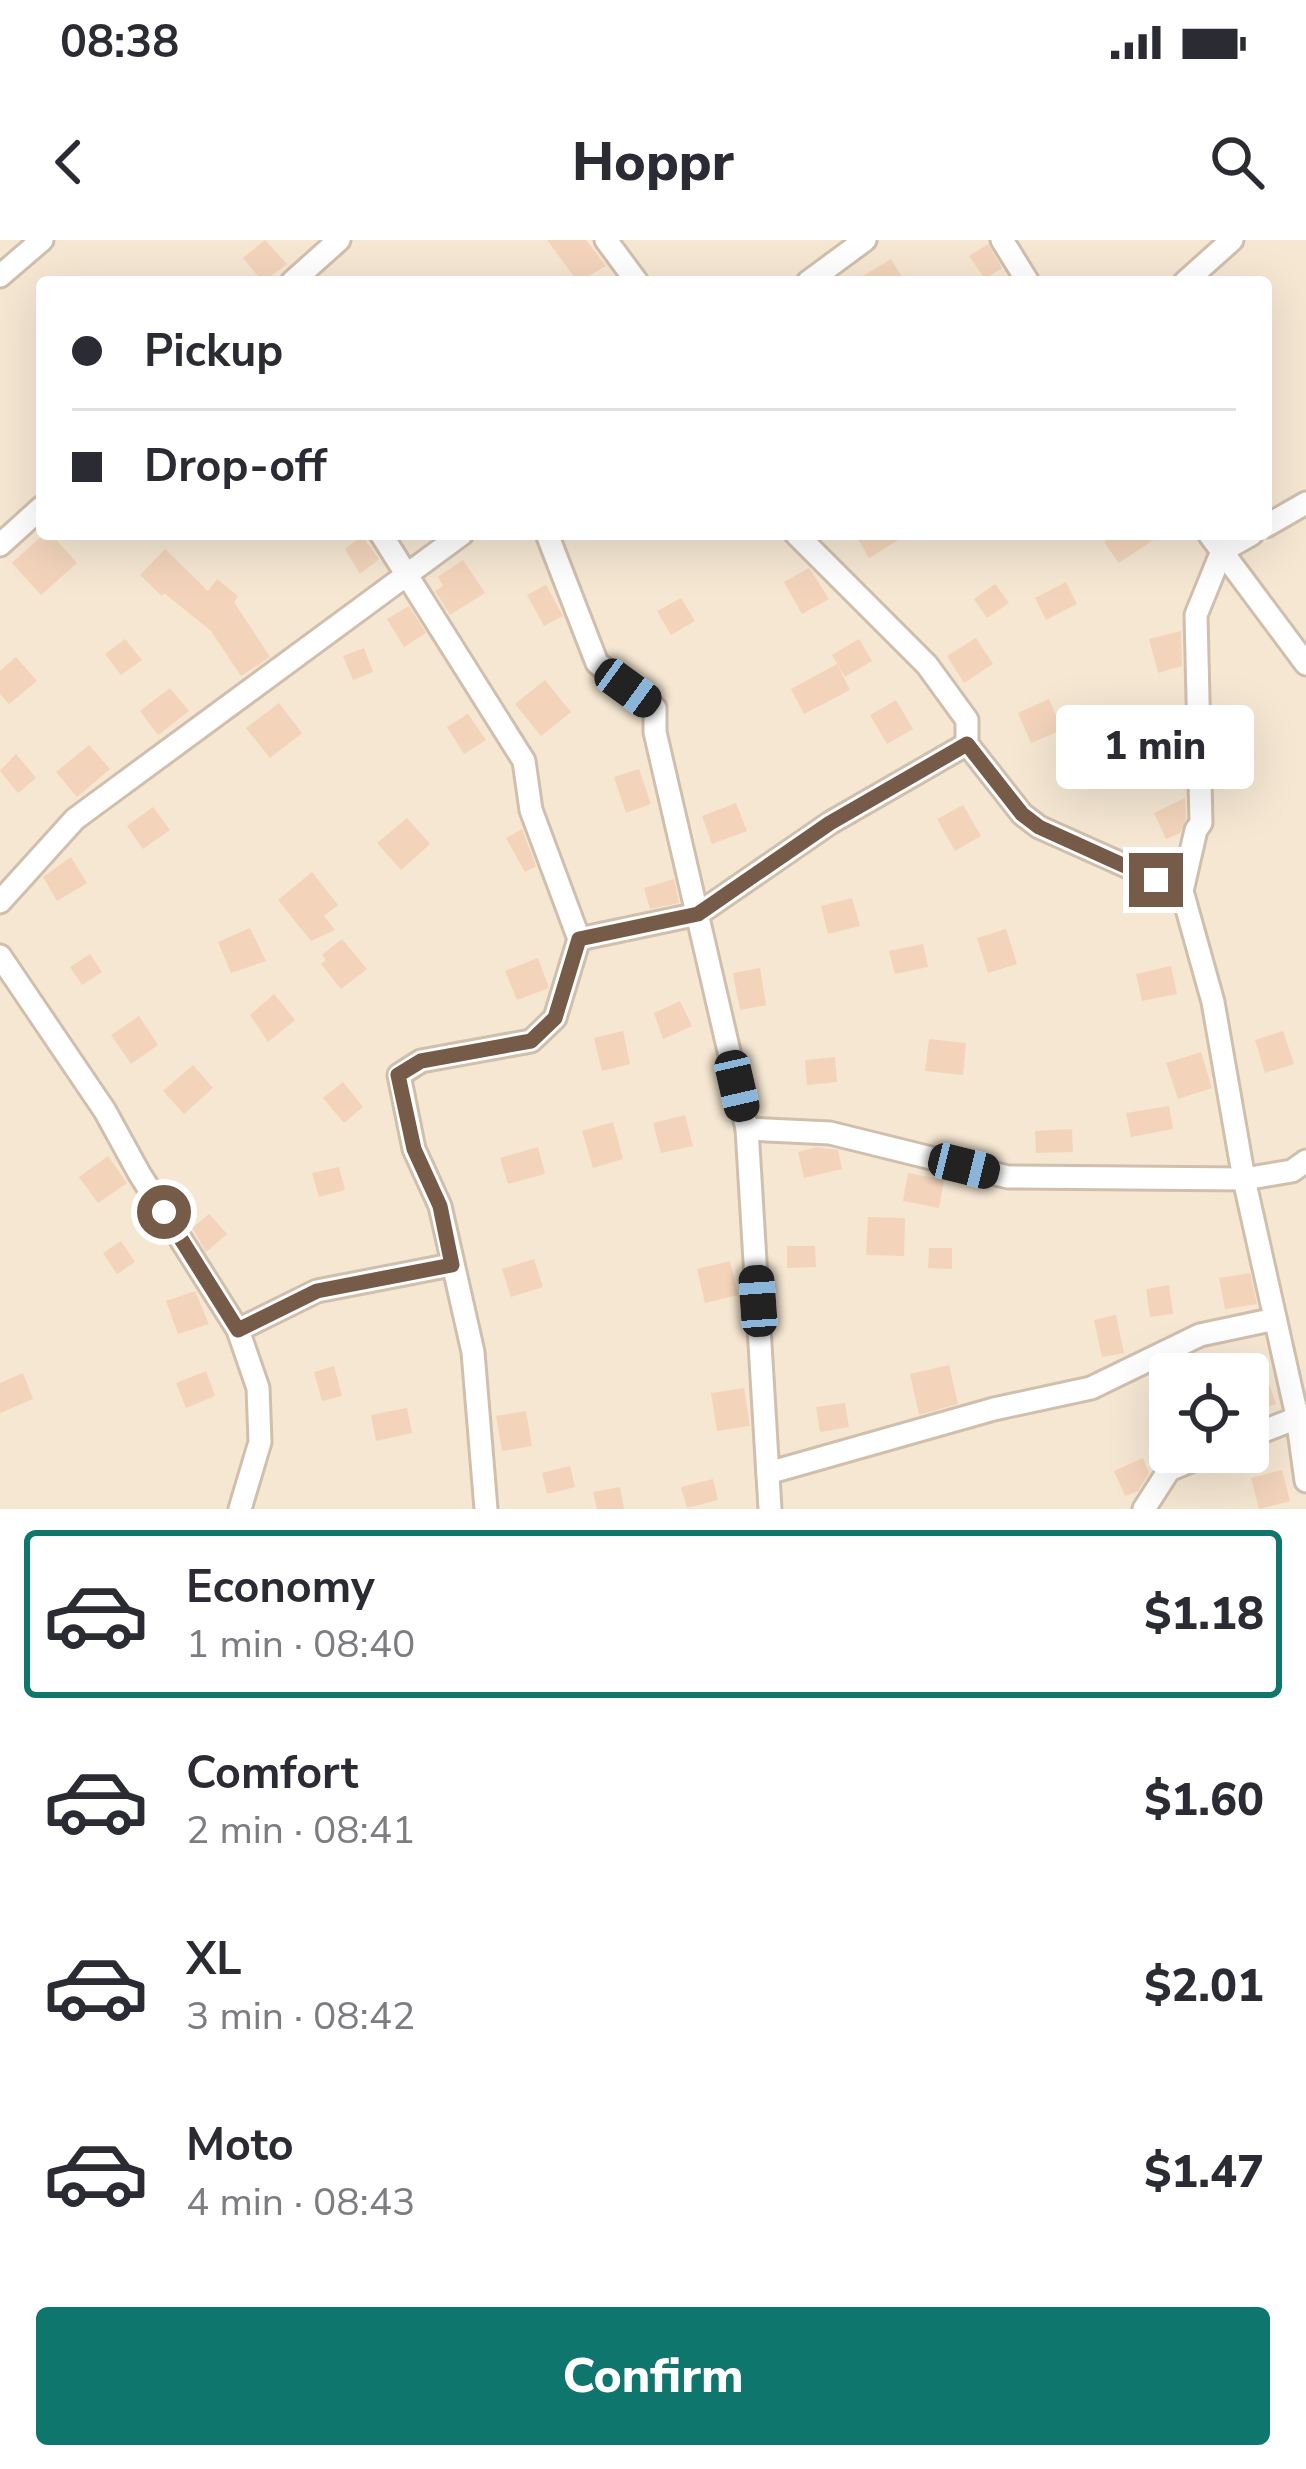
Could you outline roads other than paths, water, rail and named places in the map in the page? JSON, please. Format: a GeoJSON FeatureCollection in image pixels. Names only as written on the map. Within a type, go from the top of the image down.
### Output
{"type":"FeatureCollection","features":[{"type":"Feature","properties":{"kind":"street"},"geometry":{"type":"LineString","coordinates":[[0,276],[42,240]]}},
{"type":"Feature","properties":{"kind":"street"},"geometry":{"type":"LineString","coordinates":[[299,276],[338,240]]}},
{"type":"Feature","properties":{"kind":"street"},"geometry":{"type":"LineString","coordinates":[[816,276],[865,240]]}},
{"type":"Feature","properties":{"kind":"street"},"geometry":{"type":"LineString","coordinates":[[1001,240],[1024,276]]}},
{"type":"Feature","properties":{"kind":"street"},"geometry":{"type":"LineString","coordinates":[[1192,276],[1232,240]]}},
{"type":"Feature","properties":{"kind":"street"},"geometry":{"type":"LineString","coordinates":[[617,244],[634,276]]}},
{"type":"Feature","properties":{"kind":"street"},"geometry":{"type":"LineString","coordinates":[[1272,522],[1306,502]]}},
{"type":"Feature","properties":{"kind":"street"},"geometry":{"type":"LineString","coordinates":[[0,545],[36,512]]}},
{"type":"Feature","properties":{"kind":"street"},"geometry":{"type":"LineString","coordinates":[[385,540],[524,761],[531,810],[579,939],[555,1018],[531,1041],[421,1061],[398,1075],[414,1149],[440,1206],[473,1352],[486,1509]]}},
{"type":"Feature","properties":{"kind":"street"},"geometry":{"type":"LineString","coordinates":[[0,902],[75,819],[454,540]]}},
{"type":"Feature","properties":{"kind":"street"},"geometry":{"type":"LineString","coordinates":[[549,540],[597,663],[655,708],[655,732],[747,1129],[770,1509]]}},
{"type":"Feature","properties":{"kind":"street"},"geometry":{"type":"LineString","coordinates":[[808,540],[927,665],[967,720],[967,744],[1022,814],[1039,827],[1182,890]]}},
{"type":"Feature","properties":{"kind":"street"},"geometry":{"type":"LineString","coordinates":[[1215,543],[1306,664]]}},
{"type":"Feature","properties":{"kind":"street"},"geometry":{"type":"LineString","coordinates":[[1215,543],[1196,615],[1201,823],[1182,890],[1213,1002],[1244,1179],[1301,1415],[1306,1481]]}},
{"type":"Feature","properties":{"kind":"street"},"geometry":{"type":"LineString","coordinates":[[579,939],[698,914],[830,823],[967,744]]}},
{"type":"Feature","properties":{"kind":"street"},"geometry":{"type":"LineString","coordinates":[[0,956],[106,1112],[238,1330],[258,1388],[260,1442],[240,1509]]}},
{"type":"Feature","properties":{"kind":"street"},"geometry":{"type":"LineString","coordinates":[[747,1129],[830,1133],[1008,1177],[1244,1179],[1292,1171],[1306,1161]]}},
{"type":"Feature","properties":{"kind":"street"},"geometry":{"type":"LineString","coordinates":[[238,1330],[317,1291],[452,1265]]}},
{"type":"Feature","properties":{"kind":"street"},"geometry":{"type":"LineString","coordinates":[[768,1473],[994,1409],[1091,1388],[1200,1335],[1275,1319]]}},
{"type":"Feature","properties":{"kind":"street"},"geometry":{"type":"LineString","coordinates":[[1269,1428],[1301,1415]]}},
{"type":"Feature","properties":{"kind":"street"},"geometry":{"type":"LineString","coordinates":[[1144,1509],[1167,1473]]}}]}
